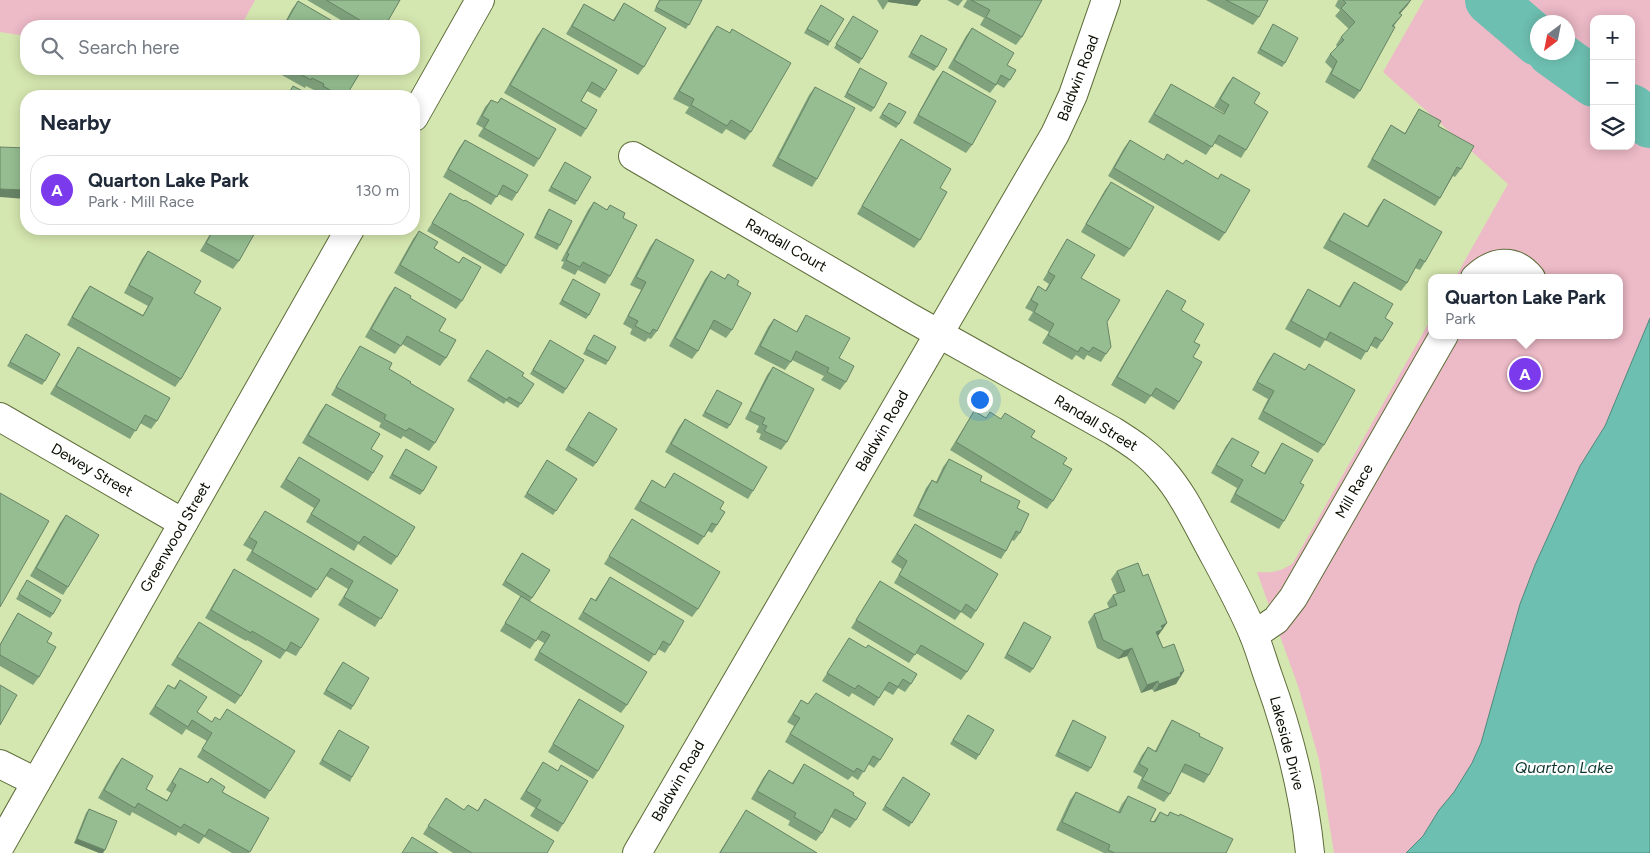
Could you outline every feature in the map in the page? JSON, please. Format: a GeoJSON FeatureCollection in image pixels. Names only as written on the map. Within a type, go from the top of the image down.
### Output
{"type":"FeatureCollection","features":[{"type":"Feature","properties":{"kind":"street"},"geometry":{"type":"LineString","coordinates":[[420,105],[480,0]]}},
{"type":"Feature","properties":{"kind":"street","name":"Baldwin Road"},"geometry":{"type":"LineString","coordinates":[[637,853],[1055,134],[1073,95],[1106,0]]}},
{"type":"Feature","properties":{"kind":"street","name":"Randall Court"},"geometry":{"type":"LineString","coordinates":[[633,156],[939,334]]}},
{"type":"Feature","properties":{"kind":"street","name":"Greenwood Street"},"geometry":{"type":"LineString","coordinates":[[0,846],[347,235]]}},
{"type":"Feature","properties":{"kind":"street"},"geometry":{"type":"LineString","coordinates":[[1479,274],[1483,270],[1503,263],[1520,268],[1528,274]]}},
{"type":"Feature","properties":{"kind":"street","name":"Randall Street"},"geometry":{"type":"LineString","coordinates":[[939,334],[1113,431],[1137,446],[1154,460],[1182,498],[1236,596],[1254,635]]}},
{"type":"Feature","properties":{"kind":"street","name":"Mill Race"},"geometry":{"type":"LineString","coordinates":[[1254,635],[1276,620],[1293,598],[1444,339]]}},
{"type":"Feature","properties":{"kind":"street","name":"Dewey Street"},"geometry":{"type":"LineString","coordinates":[[0,418],[183,523]]}},
{"type":"Feature","properties":{"kind":"street","name":"Lakeside Drive"},"geometry":{"type":"LineString","coordinates":[[1254,635],[1295,762],[1306,817],[1310,853]]}},
{"type":"Feature","properties":{"kind":"street"},"geometry":{"type":"LineString","coordinates":[[0,764],[36,782]]}},
{"type":"Feature","properties":{"kind":"shaded area"},"geometry":{"type":"Polygon","coordinates":[[[0,0],[255,0],[244,20],[20,20],[20,35],[0,32],[0,0]]]}},
{"type":"Feature","properties":{"kind":"shaded area"},"geometry":{"type":"Polygon","coordinates":[[[1424,0],[1650,0],[1650,853],[1334,853],[1319,760],[1298,686],[1257,572],[1276,571],[1293,563],[1428,324],[1428,339],[1623,339],[1623,274],[1457,274],[1508,184],[1383,72],[1424,0]]]}},
{"type":"Feature","properties":{"kind":"water","name":"Quarton Lake"},"geometry":{"type":"Polygon","coordinates":[[[1650,318],[1650,853],[1406,853],[1423,836],[1472,763],[1481,743],[1520,604],[1535,565],[1580,466],[1605,426],[1650,318]]]}},
{"type":"Feature","properties":{"kind":"building"},"geometry":{"type":"Polygon","coordinates":[[[326,0],[400,0],[388,20],[360,20],[326,0]]]}},
{"type":"Feature","properties":{"kind":"building"},"geometry":{"type":"Polygon","coordinates":[[[660,0],[702,0],[689,25],[656,7],[660,0]]]}},
{"type":"Feature","properties":{"kind":"building"},"geometry":{"type":"Polygon","coordinates":[[[971,0],[1042,0],[1022,37],[986,17],[990,10],[971,0]]]}},
{"type":"Feature","properties":{"kind":"building"},"geometry":{"type":"Polygon","coordinates":[[[1226,0],[1268,0],[1259,17],[1226,0]]]}},
{"type":"Feature","properties":{"kind":"building"},"geometry":{"type":"Polygon","coordinates":[[[1343,0],[1411,0],[1399,13],[1402,15],[1392,26],[1395,27],[1360,91],[1331,74],[1337,61],[1330,54],[1344,40],[1341,37],[1355,22],[1341,8],[1346,3],[1343,0]]]}},
{"type":"Feature","properties":{"kind":"building"},"geometry":{"type":"Polygon","coordinates":[[[298,1],[331,20],[287,20],[298,1]]]}},
{"type":"Feature","properties":{"kind":"building"},"geometry":{"type":"Polygon","coordinates":[[[624,3],[666,28],[644,67],[572,26],[584,4],[614,21],[624,3]]]}},
{"type":"Feature","properties":{"kind":"building"},"geometry":{"type":"Polygon","coordinates":[[[821,5],[844,19],[830,42],[807,29],[821,5]]]}},
{"type":"Feature","properties":{"kind":"building"},"geometry":{"type":"Polygon","coordinates":[[[853,16],[878,31],[862,59],[836,44],[853,16]]]}},
{"type":"Feature","properties":{"kind":"building"},"geometry":{"type":"Polygon","coordinates":[[[1273,24],[1298,38],[1285,63],[1260,49],[1273,24]]]}},
{"type":"Feature","properties":{"kind":"building"},"geometry":{"type":"Polygon","coordinates":[[[717,26],[730,33],[732,29],[791,63],[751,132],[731,120],[727,126],[691,105],[694,99],[679,91],[717,26]]]}},
{"type":"Feature","properties":{"kind":"building"},"geometry":{"type":"Polygon","coordinates":[[[543,28],[617,70],[605,90],[592,82],[581,101],[597,110],[586,129],[510,85],[543,28]]]}},
{"type":"Feature","properties":{"kind":"building"},"geometry":{"type":"Polygon","coordinates":[[[972,28],[1014,53],[1007,65],[1016,70],[1010,80],[1001,75],[996,85],[954,60],[972,28]]]}},
{"type":"Feature","properties":{"kind":"building"},"geometry":{"type":"Polygon","coordinates":[[[921,35],[947,49],[937,67],[911,53],[921,35]]]}},
{"type":"Feature","properties":{"kind":"building"},"geometry":{"type":"Polygon","coordinates":[[[860,68],[887,83],[874,108],[847,93],[860,68]]]}},
{"type":"Feature","properties":{"kind":"building"},"geometry":{"type":"Polygon","coordinates":[[[943,71],[996,101],[972,145],[918,115],[943,71]]]}},
{"type":"Feature","properties":{"kind":"building"},"geometry":{"type":"Polygon","coordinates":[[[302,75],[359,75],[350,90],[330,90],[323,86],[324,84],[312,78],[311,80],[302,75]]]}},
{"type":"Feature","properties":{"kind":"building"},"geometry":{"type":"Polygon","coordinates":[[[1233,77],[1260,93],[1254,103],[1268,112],[1246,150],[1219,135],[1212,147],[1154,114],[1171,84],[1224,114],[1229,105],[1220,99],[1233,77]]]}},
{"type":"Feature","properties":{"kind":"building"},"geometry":{"type":"Polygon","coordinates":[[[293,86],[301,90],[291,90],[293,86]]]}},
{"type":"Feature","properties":{"kind":"building"},"geometry":{"type":"Polygon","coordinates":[[[815,87],[855,108],[817,179],[778,158],[815,87]]]}},
{"type":"Feature","properties":{"kind":"building"},"geometry":{"type":"Polygon","coordinates":[[[501,98],[556,129],[539,159],[484,128],[489,120],[482,116],[491,100],[498,103],[501,98]]]}},
{"type":"Feature","properties":{"kind":"building"},"geometry":{"type":"Polygon","coordinates":[[[889,103],[906,112],[899,124],[882,114],[889,103]]]}},
{"type":"Feature","properties":{"kind":"building"},"geometry":{"type":"Polygon","coordinates":[[[1419,109],[1441,121],[1438,126],[1474,146],[1461,169],[1457,167],[1440,198],[1372,159],[1391,125],[1405,134],[1419,109]]]}},
{"type":"Feature","properties":{"kind":"building"},"geometry":{"type":"Polygon","coordinates":[[[901,139],[951,169],[940,188],[947,192],[920,240],[862,206],[901,139]]]}},
{"type":"Feature","properties":{"kind":"building"},"geometry":{"type":"Polygon","coordinates":[[[465,140],[528,175],[517,193],[503,185],[497,197],[448,169],[465,140]]]}},
{"type":"Feature","properties":{"kind":"building"},"geometry":{"type":"Polygon","coordinates":[[[1130,140],[1164,160],[1167,154],[1183,164],[1186,160],[1218,179],[1221,174],[1250,190],[1225,233],[1114,168],[1130,140]]]}},
{"type":"Feature","properties":{"kind":"building"},"geometry":{"type":"Polygon","coordinates":[[[0,147],[20,148],[20,190],[0,189],[0,147]]]}},
{"type":"Feature","properties":{"kind":"building"},"geometry":{"type":"Polygon","coordinates":[[[565,162],[591,177],[577,201],[551,187],[565,162]]]}},
{"type":"Feature","properties":{"kind":"building"},"geometry":{"type":"Polygon","coordinates":[[[1111,182],[1154,207],[1130,249],[1086,224],[1111,182]]]}},
{"type":"Feature","properties":{"kind":"building"},"geometry":{"type":"Polygon","coordinates":[[[450,193],[524,234],[506,266],[432,223],[450,193]]]}},
{"type":"Feature","properties":{"kind":"building"},"geometry":{"type":"Polygon","coordinates":[[[1384,199],[1442,232],[1425,262],[1420,259],[1407,283],[1329,240],[1344,213],[1368,227],[1384,199]]]}},
{"type":"Feature","properties":{"kind":"building"},"geometry":{"type":"Polygon","coordinates":[[[594,202],[607,210],[610,205],[625,213],[623,218],[637,225],[610,276],[583,262],[580,267],[566,260],[569,254],[567,253],[594,202]]]}},
{"type":"Feature","properties":{"kind":"building"},"geometry":{"type":"Polygon","coordinates":[[[549,209],[572,221],[560,245],[537,234],[549,209]]]}},
{"type":"Feature","properties":{"kind":"building"},"geometry":{"type":"Polygon","coordinates":[[[420,232],[438,242],[434,248],[459,263],[463,257],[481,267],[462,301],[400,265],[417,235],[420,235],[420,232]]]}},
{"type":"Feature","properties":{"kind":"building"},"geometry":{"type":"Polygon","coordinates":[[[211,235],[254,235],[239,261],[206,243],[211,235]]]}},
{"type":"Feature","properties":{"kind":"building"},"geometry":{"type":"Polygon","coordinates":[[[656,239],[694,260],[657,331],[653,329],[650,334],[635,326],[638,321],[628,316],[646,282],[636,277],[656,239]]]}},
{"type":"Feature","properties":{"kind":"building"},"geometry":{"type":"Polygon","coordinates":[[[1067,239],[1095,255],[1081,278],[1120,300],[1107,322],[1111,347],[1106,354],[1093,347],[1089,352],[1081,347],[1078,352],[1048,335],[1054,324],[1034,312],[1038,304],[1031,300],[1038,286],[1046,291],[1055,276],[1048,272],[1067,239]]]}},
{"type":"Feature","properties":{"kind":"building"},"geometry":{"type":"Polygon","coordinates":[[[148,251],[201,281],[194,293],[221,308],[181,379],[72,317],[90,286],[143,316],[153,298],[129,285],[148,251]]]}},
{"type":"Feature","properties":{"kind":"building"},"geometry":{"type":"Polygon","coordinates":[[[711,271],[725,279],[728,274],[739,281],[737,285],[751,293],[732,330],[714,320],[698,351],[675,338],[711,271]]]}},
{"type":"Feature","properties":{"kind":"building"},"geometry":{"type":"Polygon","coordinates":[[[573,279],[600,294],[589,315],[562,300],[573,279]]]}},
{"type":"Feature","properties":{"kind":"building"},"geometry":{"type":"Polygon","coordinates":[[[1354,282],[1393,304],[1385,318],[1393,323],[1382,341],[1375,337],[1367,352],[1330,332],[1326,340],[1291,321],[1308,289],[1340,307],[1354,282]]]}},
{"type":"Feature","properties":{"kind":"building"},"geometry":{"type":"Polygon","coordinates":[[[395,287],[446,319],[439,331],[456,340],[446,358],[407,336],[401,346],[371,329],[395,287]]]}},
{"type":"Feature","properties":{"kind":"building"},"geometry":{"type":"Polygon","coordinates":[[[1167,290],[1186,301],[1181,310],[1204,324],[1194,342],[1200,345],[1193,357],[1202,362],[1179,402],[1156,388],[1151,396],[1117,377],[1167,290]]]}},
{"type":"Feature","properties":{"kind":"building"},"geometry":{"type":"Polygon","coordinates":[[[806,315],[850,338],[839,358],[854,366],[846,382],[827,372],[829,368],[796,351],[791,362],[760,346],[774,319],[797,332],[806,315]]]}},
{"type":"Feature","properties":{"kind":"building"},"geometry":{"type":"Polygon","coordinates":[[[26,334],[60,354],[45,381],[10,362],[26,334]]]}},
{"type":"Feature","properties":{"kind":"building"},"geometry":{"type":"Polygon","coordinates":[[[594,335],[616,347],[608,361],[586,349],[594,335]]]}},
{"type":"Feature","properties":{"kind":"building"},"geometry":{"type":"Polygon","coordinates":[[[550,340],[584,360],[566,389],[533,370],[550,340]]]}},
{"type":"Feature","properties":{"kind":"building"},"geometry":{"type":"Polygon","coordinates":[[[360,346],[392,363],[389,369],[454,409],[435,443],[409,428],[406,431],[384,419],[386,415],[336,387],[360,346]]]}},
{"type":"Feature","properties":{"kind":"building"},"geometry":{"type":"Polygon","coordinates":[[[78,347],[170,398],[157,421],[145,415],[136,431],[56,386],[78,347]]]}},
{"type":"Feature","properties":{"kind":"building"},"geometry":{"type":"Polygon","coordinates":[[[487,350],[524,373],[522,376],[534,384],[521,404],[509,397],[507,400],[470,377],[487,350]]]}},
{"type":"Feature","properties":{"kind":"building"},"geometry":{"type":"Polygon","coordinates":[[[1274,353],[1305,370],[1309,364],[1355,390],[1324,445],[1263,411],[1274,391],[1257,382],[1274,353]]]}},
{"type":"Feature","properties":{"kind":"building"},"geometry":{"type":"Polygon","coordinates":[[[773,367],[814,389],[787,442],[764,431],[767,426],[762,424],[765,418],[750,411],[773,367]]]}},
{"type":"Feature","properties":{"kind":"building"},"geometry":{"type":"Polygon","coordinates":[[[717,390],[742,403],[730,425],[705,412],[717,390]]]}},
{"type":"Feature","properties":{"kind":"building"},"geometry":{"type":"Polygon","coordinates":[[[326,404],[380,434],[371,449],[383,456],[373,473],[308,435],[326,404]]]}},
{"type":"Feature","properties":{"kind":"building"},"geometry":{"type":"Polygon","coordinates":[[[974,411],[986,418],[990,412],[1001,419],[1005,413],[1035,431],[1031,437],[1067,458],[1063,464],[1072,469],[1053,501],[956,442],[974,411]]]}},
{"type":"Feature","properties":{"kind":"building"},"geometry":{"type":"Polygon","coordinates":[[[589,412],[617,429],[596,463],[568,446],[589,412]]]}},
{"type":"Feature","properties":{"kind":"building"},"geometry":{"type":"Polygon","coordinates":[[[685,419],[767,467],[753,491],[671,444],[685,419]]]}},
{"type":"Feature","properties":{"kind":"building"},"geometry":{"type":"Polygon","coordinates":[[[1232,438],[1259,452],[1251,466],[1265,474],[1282,443],[1313,460],[1300,483],[1304,485],[1284,521],[1235,494],[1243,480],[1216,465],[1232,438]]]}},
{"type":"Feature","properties":{"kind":"building"},"geometry":{"type":"Polygon","coordinates":[[[406,449],[437,467],[423,491],[392,474],[406,449]]]}},
{"type":"Feature","properties":{"kind":"building"},"geometry":{"type":"Polygon","coordinates":[[[299,457],[415,527],[397,557],[364,536],[359,543],[311,514],[320,500],[286,479],[299,457]]]}},
{"type":"Feature","properties":{"kind":"building"},"geometry":{"type":"Polygon","coordinates":[[[949,459],[982,476],[980,481],[1020,501],[1017,508],[1029,514],[1020,533],[1016,531],[1006,551],[918,508],[932,480],[937,483],[949,459]]]}},
{"type":"Feature","properties":{"kind":"building"},"geometry":{"type":"Polygon","coordinates":[[[547,460],[577,479],[556,511],[527,493],[547,460]]]}},
{"type":"Feature","properties":{"kind":"building"},"geometry":{"type":"Polygon","coordinates":[[[674,473],[724,502],[720,509],[725,512],[717,525],[712,523],[704,537],[640,501],[652,480],[665,488],[674,473]]]}},
{"type":"Feature","properties":{"kind":"building"},"geometry":{"type":"Polygon","coordinates":[[[0,493],[49,521],[0,607],[0,493]]]}},
{"type":"Feature","properties":{"kind":"building"},"geometry":{"type":"Polygon","coordinates":[[[265,511],[398,590],[381,619],[344,597],[353,581],[331,568],[317,590],[252,552],[257,542],[249,537],[265,511]]]}},
{"type":"Feature","properties":{"kind":"building"},"geometry":{"type":"Polygon","coordinates":[[[66,515],[99,535],[68,587],[36,568],[66,515]]]}},
{"type":"Feature","properties":{"kind":"building"},"geometry":{"type":"Polygon","coordinates":[[[632,519],[720,572],[698,609],[609,556],[632,519]]]}},
{"type":"Feature","properties":{"kind":"building"},"geometry":{"type":"Polygon","coordinates":[[[915,524],[998,574],[976,611],[966,604],[961,612],[899,575],[907,561],[897,554],[915,524]]]}},
{"type":"Feature","properties":{"kind":"building"},"geometry":{"type":"Polygon","coordinates":[[[522,553],[550,570],[532,598],[505,581],[522,553]]]}},
{"type":"Feature","properties":{"kind":"building"},"geometry":{"type":"Polygon","coordinates":[[[1138,563],[1143,576],[1148,574],[1167,623],[1161,626],[1163,629],[1156,632],[1163,648],[1174,644],[1184,671],[1180,673],[1181,676],[1159,684],[1158,681],[1147,685],[1132,648],[1124,651],[1103,640],[1094,614],[1117,605],[1113,595],[1125,591],[1117,571],[1138,563]]]}},
{"type":"Feature","properties":{"kind":"building"},"geometry":{"type":"Polygon","coordinates":[[[234,569],[319,619],[301,648],[291,642],[286,651],[211,610],[234,569]]]}},
{"type":"Feature","properties":{"kind":"building"},"geometry":{"type":"Polygon","coordinates":[[[610,577],[684,621],[670,645],[663,641],[655,655],[583,612],[591,598],[596,601],[610,577]]]}},
{"type":"Feature","properties":{"kind":"building"},"geometry":{"type":"Polygon","coordinates":[[[27,580],[61,600],[53,614],[19,594],[27,580]]]}},
{"type":"Feature","properties":{"kind":"building"},"geometry":{"type":"Polygon","coordinates":[[[880,581],[984,644],[967,672],[921,645],[915,655],[856,620],[880,581]]]}},
{"type":"Feature","properties":{"kind":"building"},"geometry":{"type":"Polygon","coordinates":[[[521,596],[647,672],[627,705],[539,652],[550,635],[542,631],[536,641],[505,623],[521,596]]]}},
{"type":"Feature","properties":{"kind":"building"},"geometry":{"type":"Polygon","coordinates":[[[18,613],[52,633],[47,642],[56,647],[39,677],[0,655],[0,645],[18,613]]]}},
{"type":"Feature","properties":{"kind":"building"},"geometry":{"type":"Polygon","coordinates":[[[199,622],[262,661],[241,696],[177,657],[199,622]]]}},
{"type":"Feature","properties":{"kind":"building"},"geometry":{"type":"Polygon","coordinates":[[[1024,622],[1051,637],[1033,669],[1007,654],[1024,622]]]}},
{"type":"Feature","properties":{"kind":"building"},"geometry":{"type":"Polygon","coordinates":[[[849,638],[866,648],[868,645],[917,674],[911,684],[903,679],[898,687],[889,682],[879,698],[858,685],[855,689],[827,673],[849,638]]]}},
{"type":"Feature","properties":{"kind":"building"},"geometry":{"type":"Polygon","coordinates":[[[343,662],[369,678],[353,706],[326,690],[343,662]]]}},
{"type":"Feature","properties":{"kind":"building"},"geometry":{"type":"Polygon","coordinates":[[[180,680],[207,697],[197,712],[212,722],[215,717],[220,720],[227,709],[295,751],[270,791],[202,749],[212,733],[192,720],[188,727],[155,706],[168,685],[175,689],[180,680]]]}},
{"type":"Feature","properties":{"kind":"building"},"geometry":{"type":"Polygon","coordinates":[[[0,685],[17,695],[0,725],[0,685]]]}},
{"type":"Feature","properties":{"kind":"building"},"geometry":{"type":"Polygon","coordinates":[[[816,693],[893,739],[880,760],[873,756],[864,772],[857,768],[854,772],[790,734],[800,718],[793,714],[801,700],[808,704],[816,693]]]}},
{"type":"Feature","properties":{"kind":"building"},"geometry":{"type":"Polygon","coordinates":[[[579,699],[624,726],[598,771],[553,744],[579,699]]]}},
{"type":"Feature","properties":{"kind":"building"},"geometry":{"type":"Polygon","coordinates":[[[968,715],[994,730],[979,755],[953,740],[968,715]]]}},
{"type":"Feature","properties":{"kind":"building"},"geometry":{"type":"Polygon","coordinates":[[[1073,720],[1106,737],[1091,768],[1058,752],[1073,720]]]}},
{"type":"Feature","properties":{"kind":"building"},"geometry":{"type":"Polygon","coordinates":[[[1172,720],[1223,748],[1209,775],[1185,764],[1170,794],[1142,780],[1148,769],[1139,764],[1148,747],[1156,752],[1172,720]]]}},
{"type":"Feature","properties":{"kind":"building"},"geometry":{"type":"Polygon","coordinates":[[[339,730],[369,747],[352,777],[322,760],[339,730]]]}},
{"type":"Feature","properties":{"kind":"building"},"geometry":{"type":"Polygon","coordinates":[[[122,758],[153,776],[146,789],[167,801],[176,785],[172,782],[180,768],[208,783],[211,778],[225,787],[222,792],[269,818],[250,852],[209,829],[205,836],[184,824],[181,828],[138,803],[135,808],[104,790],[122,758]]]}},
{"type":"Feature","properties":{"kind":"building"},"geometry":{"type":"Polygon","coordinates":[[[543,762],[558,771],[561,765],[588,781],[563,824],[536,808],[541,800],[526,791],[543,762]]]}},
{"type":"Feature","properties":{"kind":"building"},"geometry":{"type":"Polygon","coordinates":[[[804,764],[854,793],[853,795],[866,803],[856,820],[835,809],[822,833],[794,817],[796,813],[757,791],[769,770],[793,784],[804,764]]]}},
{"type":"Feature","properties":{"kind":"building"},"geometry":{"type":"Polygon","coordinates":[[[903,777],[930,794],[912,823],[885,806],[903,777]]]}},
{"type":"Feature","properties":{"kind":"building"},"geometry":{"type":"Polygon","coordinates":[[[1076,792],[1120,813],[1128,796],[1156,809],[1150,821],[1155,822],[1160,812],[1168,816],[1170,812],[1179,816],[1180,814],[1233,839],[1226,853],[1115,853],[1108,850],[1110,845],[1062,822],[1076,792]]]}},
{"type":"Feature","properties":{"kind":"building"},"geometry":{"type":"Polygon","coordinates":[[[446,798],[464,810],[468,805],[478,811],[485,799],[554,841],[547,853],[472,853],[428,826],[446,798]]]}},
{"type":"Feature","properties":{"kind":"building"},"geometry":{"type":"Polygon","coordinates":[[[89,809],[117,821],[105,850],[77,839],[89,809]]]}},
{"type":"Feature","properties":{"kind":"building"},"geometry":{"type":"Polygon","coordinates":[[[746,810],[817,853],[720,853],[746,810]]]}},
{"type":"Feature","properties":{"kind":"building"},"geometry":{"type":"Polygon","coordinates":[[[412,837],[438,853],[402,853],[412,837]]]}},
{"type":"Feature","properties":{"kind":"waterway"},"geometry":{"type":"LineString","coordinates":[[1490,0],[1530,34]]}},
{"type":"Feature","properties":{"kind":"waterway"},"geometry":{"type":"LineString","coordinates":[[1563,60],[1590,79]]}},
{"type":"Feature","properties":{"kind":"waterway"},"geometry":{"type":"LineString","coordinates":[[1635,112],[1650,123]]}},
{"type":"Feature","properties":{"kind":"place","name":"Quarton Lake Park"},"geometry":{"type":"Point","coordinates":[1525,374]}}]}
